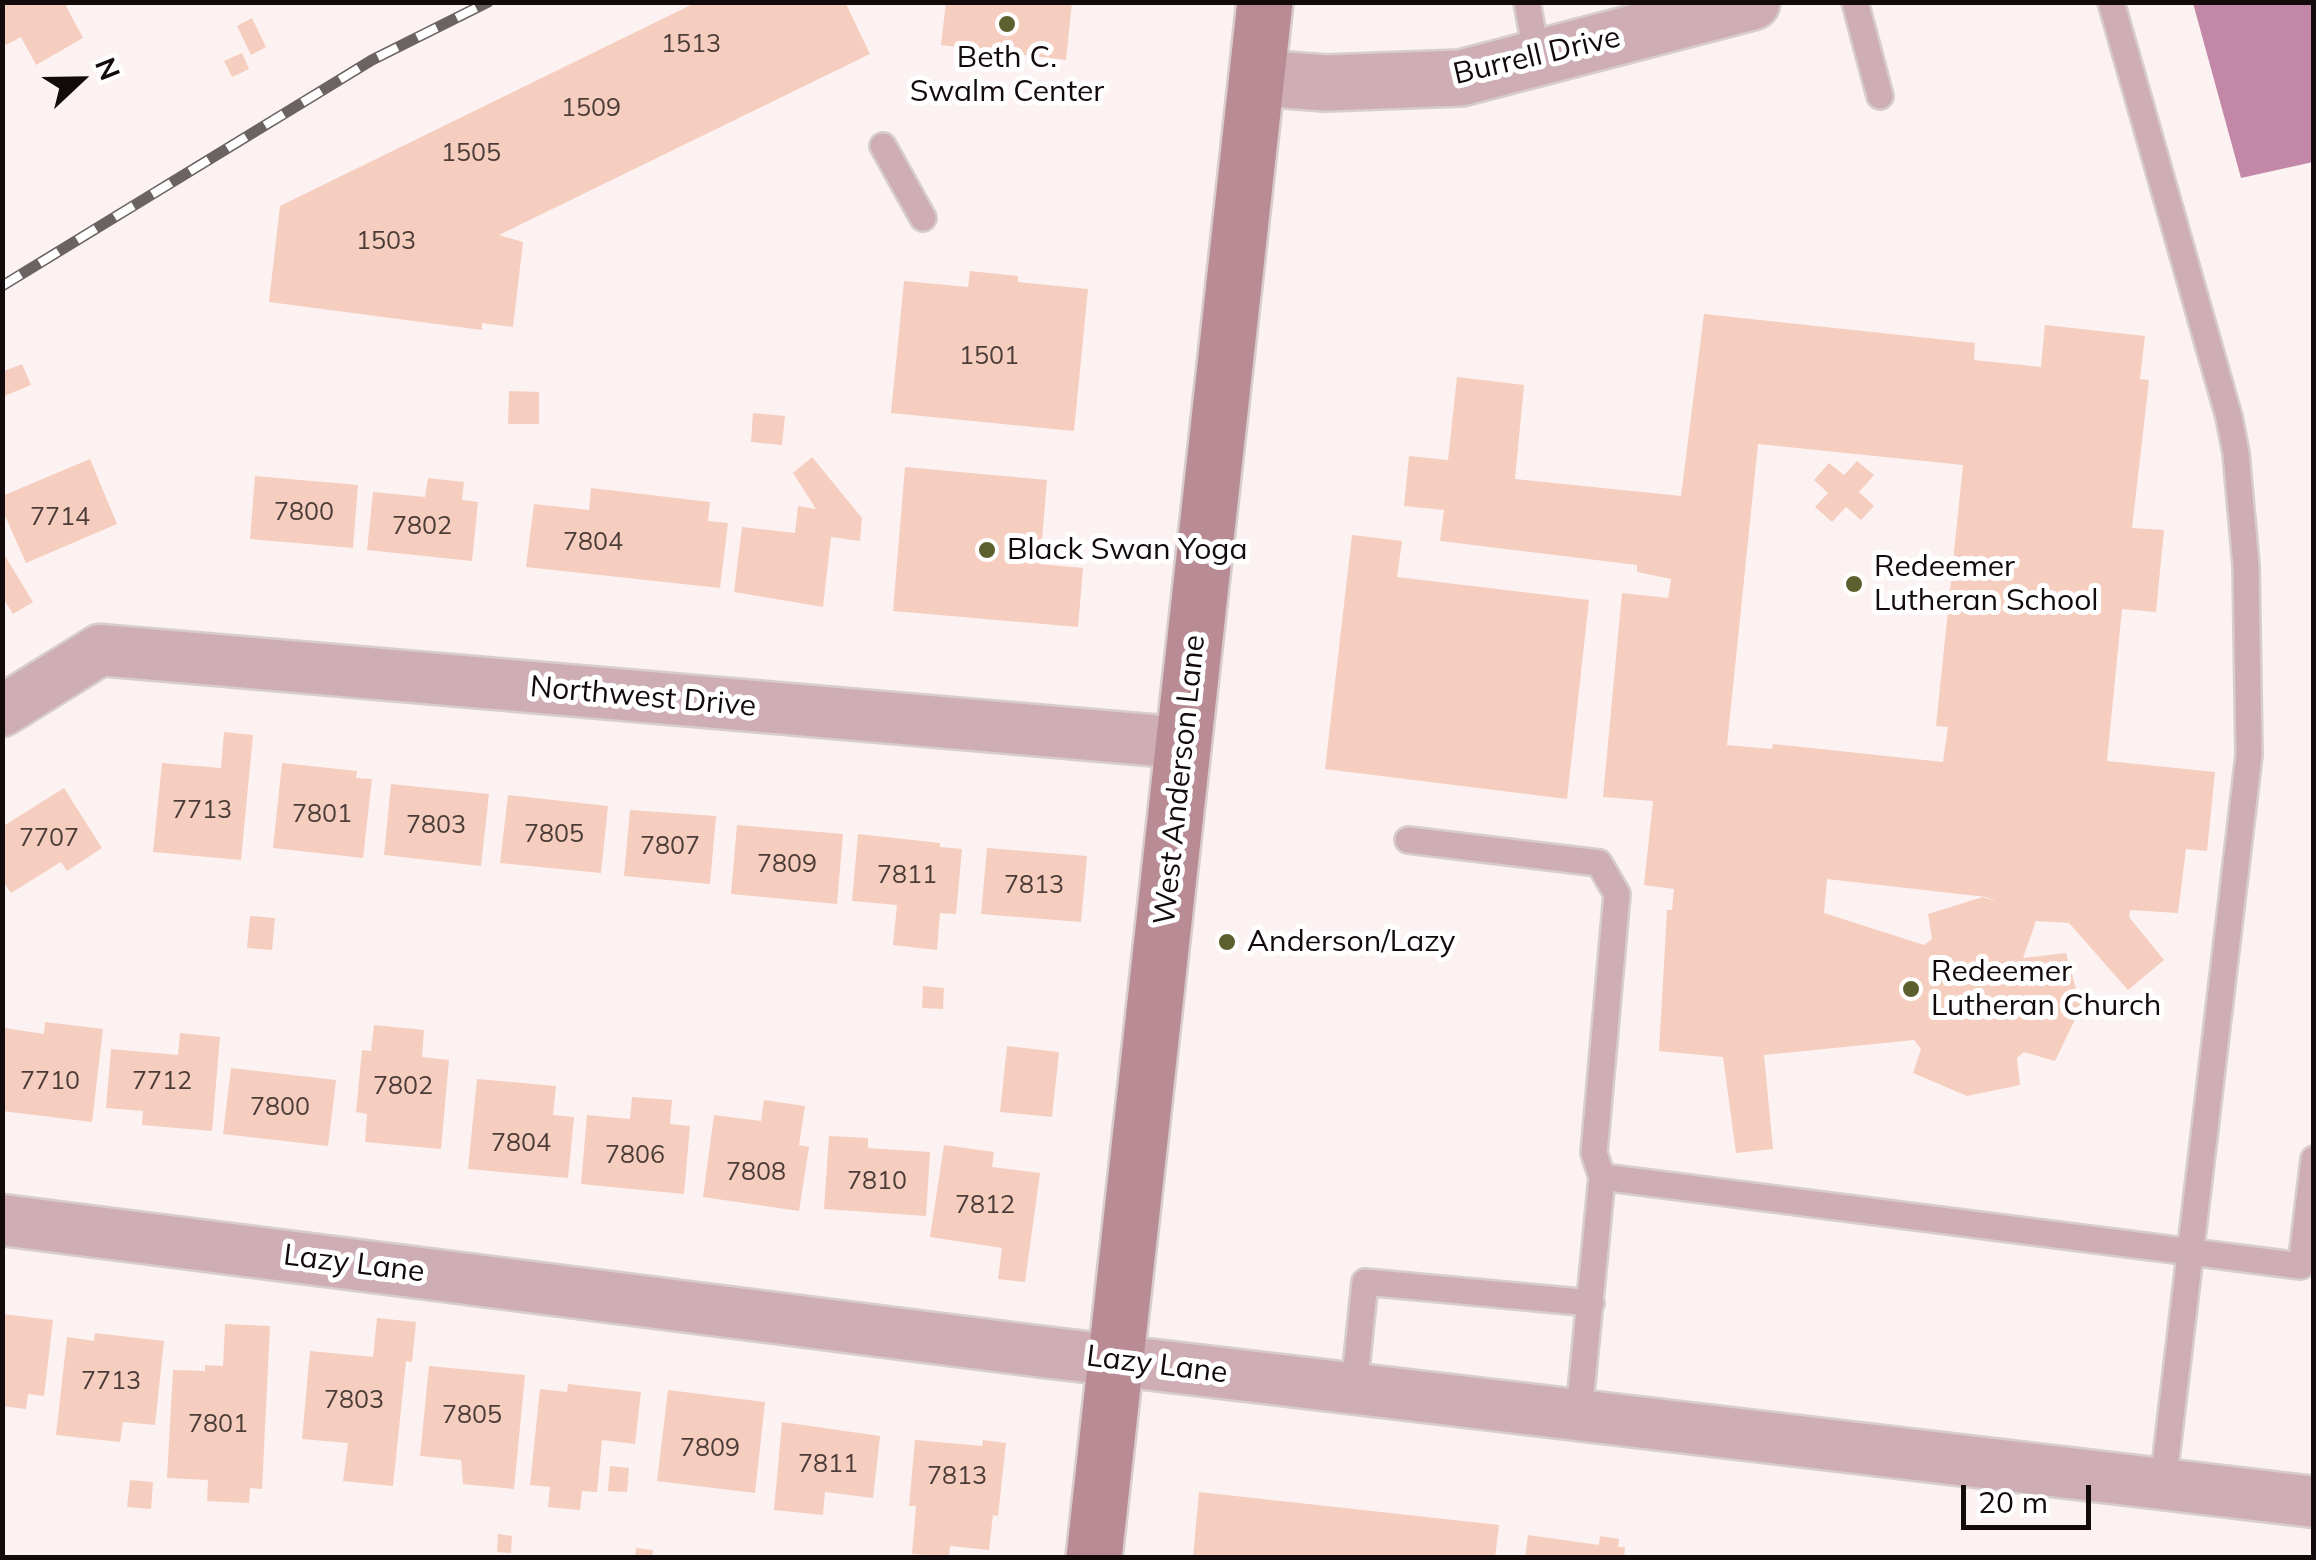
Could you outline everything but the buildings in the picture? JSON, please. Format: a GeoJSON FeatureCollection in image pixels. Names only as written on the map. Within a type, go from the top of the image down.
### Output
{"type":"FeatureCollection","features":[{"type":"Feature","properties":{"kind":"main road","name":"West Anderson Lane"},"geometry":{"type":"LineString","coordinates":[[1094,1558],[1265,2]]}},
{"type":"Feature","properties":{"kind":"street","name":"Burrell Drive"},"geometry":{"type":"LineString","coordinates":[[1258,78],[1326,82],[1461,78],[1752,2]]}},
{"type":"Feature","properties":{"kind":"street","name":"Northwest Drive"},"geometry":{"type":"LineString","coordinates":[[2,712],[100,650],[1185,743]]}},
{"type":"Feature","properties":{"kind":"street","name":"Lazy Lane"},"geometry":{"type":"LineString","coordinates":[[2,1220],[1114,1360],[2314,1502]]}},
{"type":"Feature","properties":{"kind":"lane"},"geometry":{"type":"LineString","coordinates":[[1527,2],[1536,58]]}},
{"type":"Feature","properties":{"kind":"lane"},"geometry":{"type":"LineString","coordinates":[[1855,2],[1880,96]]}},
{"type":"Feature","properties":{"kind":"lane"},"geometry":{"type":"LineString","coordinates":[[2111,2],[2229,417],[2246,565],[2248,755],[2162,1484]]}},
{"type":"Feature","properties":{"kind":"lane"},"geometry":{"type":"LineString","coordinates":[[882,146],[923,218]]}},
{"type":"Feature","properties":{"kind":"lane"},"geometry":{"type":"LineString","coordinates":[[1408,840],[1599,863],[1617,894],[1594,1154],[1602,1177],[1578,1413]]}},
{"type":"Feature","properties":{"kind":"lane"},"geometry":{"type":"LineString","coordinates":[[1602,1177],[2301,1266],[2314,1159]]}},
{"type":"Feature","properties":{"kind":"lane"},"geometry":{"type":"LineString","coordinates":[[1354,1388],[1365,1282],[1591,1303]]}},
{"type":"Feature","properties":{"kind":"shaded area"},"geometry":{"type":"Polygon","coordinates":[[[2193,3],[2313,3],[2313,162],[2241,178],[2193,3]]]}},
{"type":"Feature","properties":{"kind":"railway"},"geometry":{"type":"LineString","coordinates":[[2,286],[372,60],[488,2]]}},
{"type":"Feature","properties":{"kind":"place","name":"Beth C. Swalm Center"},"geometry":{"type":"Point","coordinates":[1007,24]}},
{"type":"Feature","properties":{"kind":"place","name":"Black Swan Yoga"},"geometry":{"type":"Point","coordinates":[987,550]}},
{"type":"Feature","properties":{"kind":"place","name":"Redeemer Lutheran School"},"geometry":{"type":"Point","coordinates":[1854,584]}},
{"type":"Feature","properties":{"kind":"place","name":"Anderson/Lazy"},"geometry":{"type":"Point","coordinates":[1227,942]}},
{"type":"Feature","properties":{"kind":"place","name":"Redeemer Lutheran Church"},"geometry":{"type":"Point","coordinates":[1911,989]}}]}
